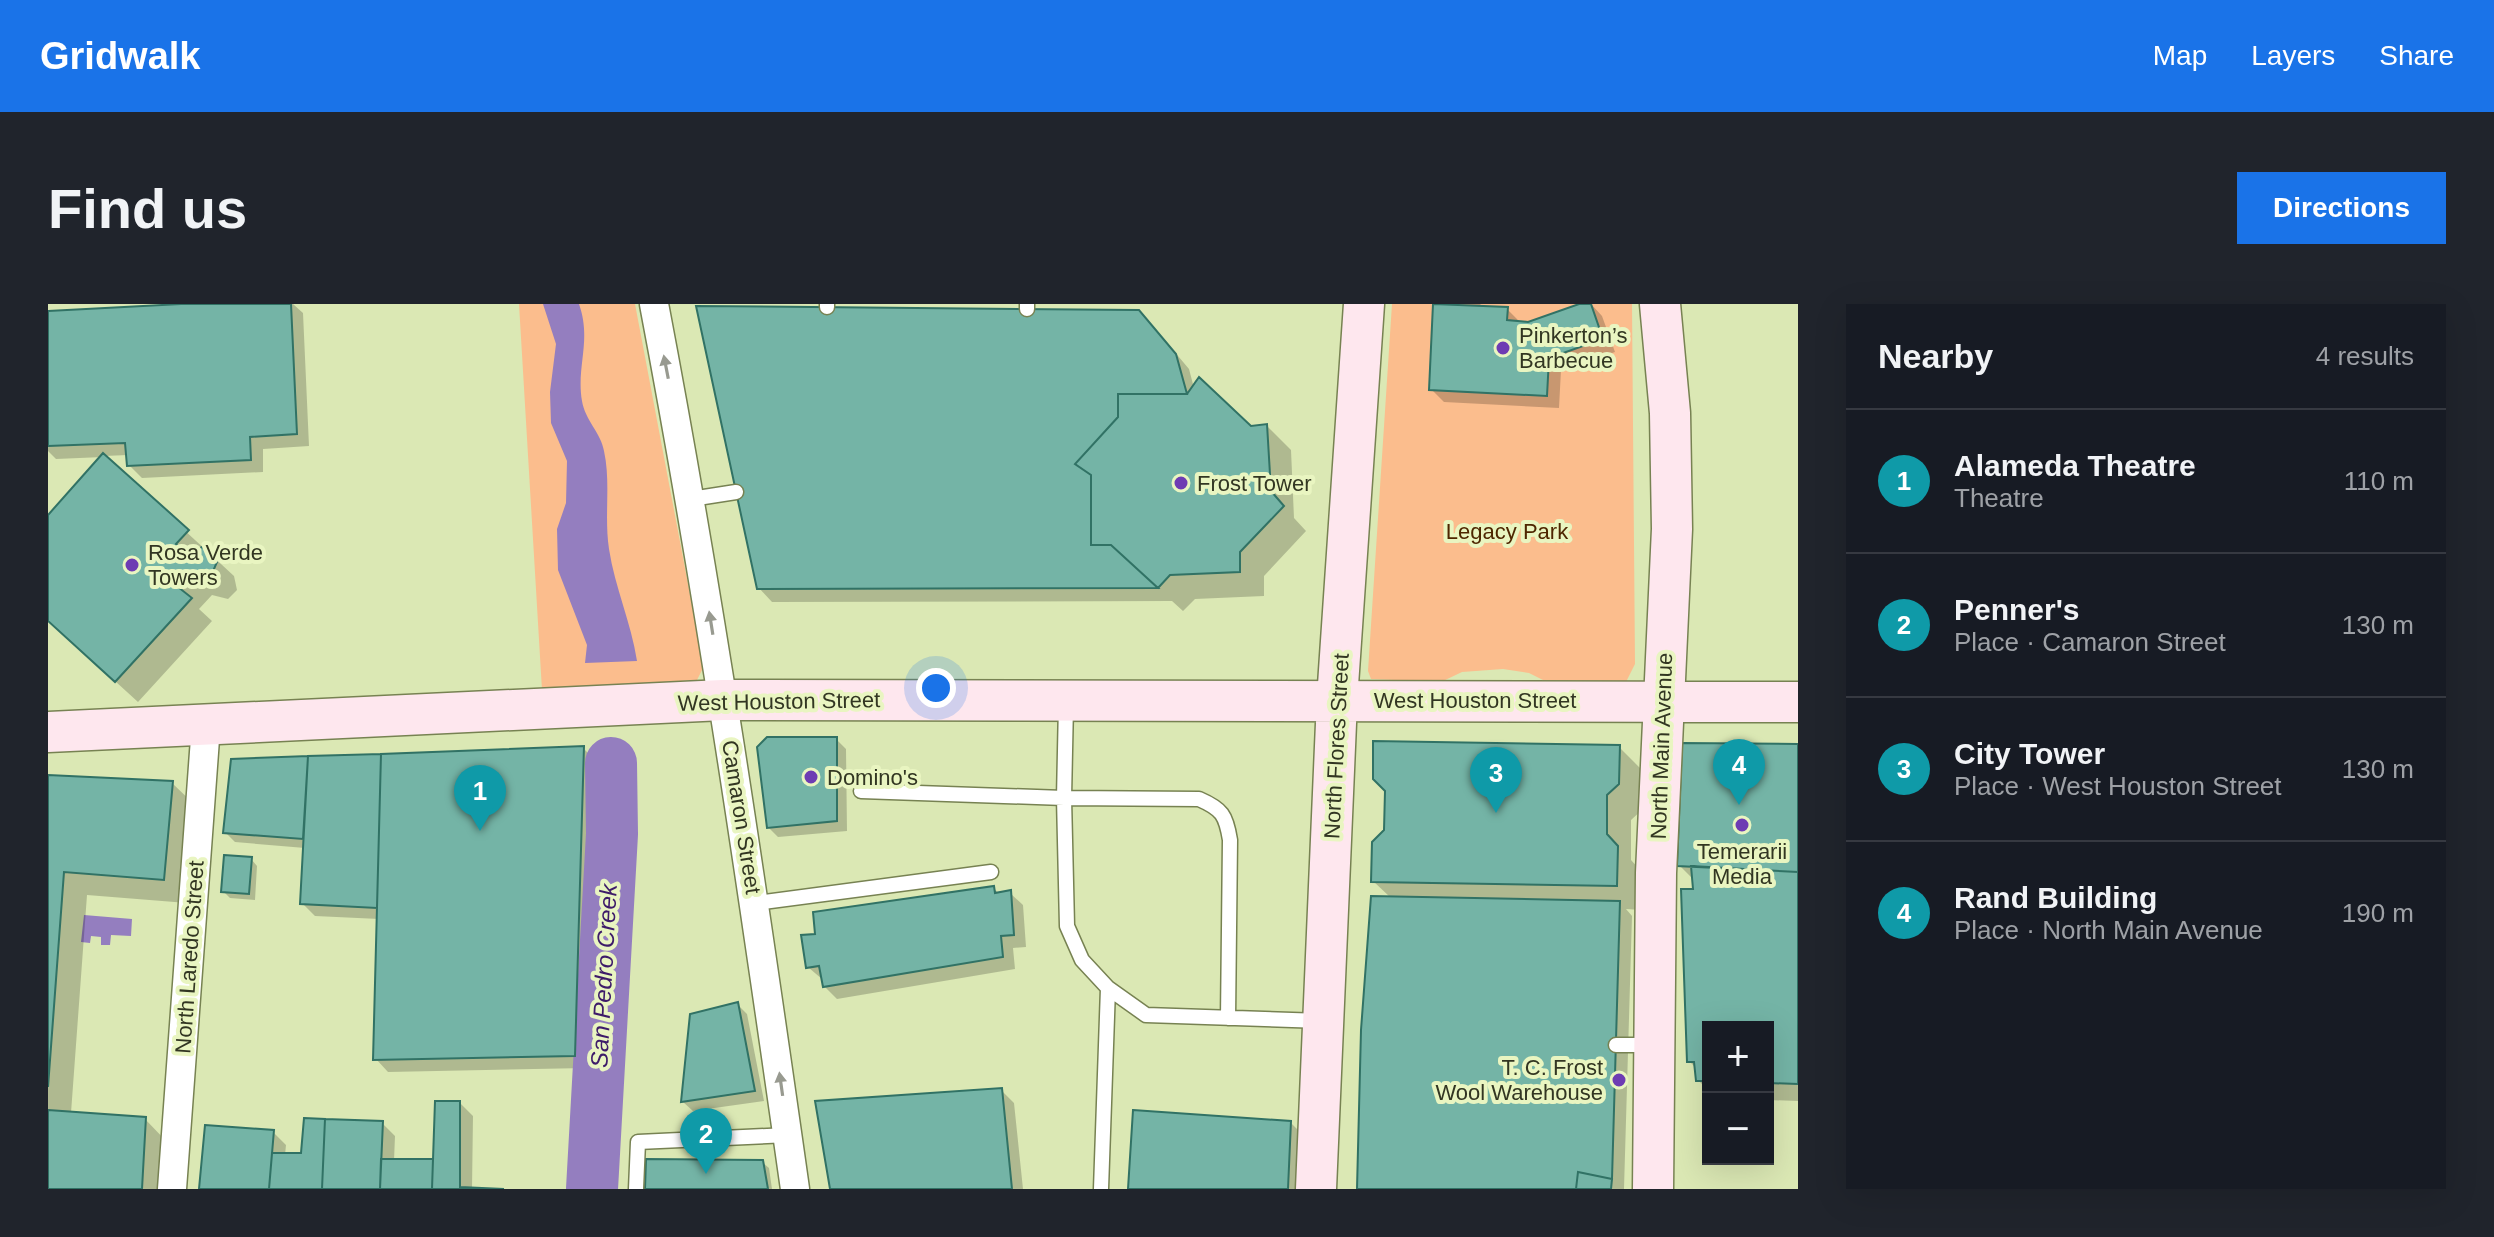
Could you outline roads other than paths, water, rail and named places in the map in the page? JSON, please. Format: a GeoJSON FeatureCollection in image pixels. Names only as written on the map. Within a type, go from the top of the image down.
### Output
{"type":"FeatureCollection","features":[{"type":"Feature","properties":{"kind":"main road","name":"North Flores Street"},"geometry":{"type":"LineString","coordinates":[[1316,1189],[1337,700],[1364,304]]}},
{"type":"Feature","properties":{"kind":"main road","name":"North Main Avenue"},"geometry":{"type":"LineString","coordinates":[[1653,1189],[1635,1045],[1662,700],[1672,490],[1660,304]]}},
{"type":"Feature","properties":{"kind":"main road","name":"West Houston Street"},"geometry":{"type":"LineString","coordinates":[[48,732],[723,700],[1798,702]]}},
{"type":"Feature","properties":{"kind":"street","name":"Camaron Street"},"geometry":{"type":"LineString","coordinates":[[654,304],[691,499],[756,903],[795,1189]]}},
{"type":"Feature","properties":{"kind":"street","name":"North Laredo Street"},"geometry":{"type":"LineString","coordinates":[[172,1189],[206,725]]}},
{"type":"Feature","properties":{"kind":"lane"},"geometry":{"type":"LineString","coordinates":[[691,499],[736,492]]}},
{"type":"Feature","properties":{"kind":"lane"},"geometry":{"type":"LineString","coordinates":[[1067,699],[1064,798],[1067,926],[1082,960],[1108,988],[1146,1015],[1323,1021]]}},
{"type":"Feature","properties":{"kind":"lane"},"geometry":{"type":"LineString","coordinates":[[861,791],[1199,799],[1218,807],[1226,816],[1230,840],[1228,1018]]}},
{"type":"Feature","properties":{"kind":"lane"},"geometry":{"type":"LineString","coordinates":[[756,903],[991,872]]}},
{"type":"Feature","properties":{"kind":"lane"},"geometry":{"type":"LineString","coordinates":[[1101,1189],[1108,988]]}},
{"type":"Feature","properties":{"kind":"lane"},"geometry":{"type":"LineString","coordinates":[[636,1189],[638,1142],[788,1135]]}},
{"type":"Feature","properties":{"kind":"waterway","name":"San Pedro Creek"},"geometry":{"type":"LineString","coordinates":[[592,1189],[612,834],[611,763]]}},
{"type":"Feature","properties":{"kind":"place","name":"Pinkerton’s Barbecue"},"geometry":{"type":"Point","coordinates":[1503,348]}},
{"type":"Feature","properties":{"kind":"place","name":"Frost Tower"},"geometry":{"type":"Point","coordinates":[1181,483]}},
{"type":"Feature","properties":{"kind":"place","name":"Rosa Verde Towers"},"geometry":{"type":"Point","coordinates":[132,565]}},
{"type":"Feature","properties":{"kind":"place","name":"Domino's"},"geometry":{"type":"Point","coordinates":[811,777]}},
{"type":"Feature","properties":{"kind":"place","name":"Rand Building"},"geometry":{"type":"Point","coordinates":[1739,805]}},
{"type":"Feature","properties":{"kind":"place","name":"City Tower"},"geometry":{"type":"Point","coordinates":[1496,813]}},
{"type":"Feature","properties":{"kind":"place","name":"Temerarii Media"},"geometry":{"type":"Point","coordinates":[1742,825]}},
{"type":"Feature","properties":{"kind":"place","name":"Alameda Theatre"},"geometry":{"type":"Point","coordinates":[480,831]}},
{"type":"Feature","properties":{"kind":"place","name":"T. C. Frost Wool Warehouse"},"geometry":{"type":"Point","coordinates":[1619,1080]}},
{"type":"Feature","properties":{"kind":"place","name":"Penner's"},"geometry":{"type":"Point","coordinates":[706,1174]}},
{"type":"Feature","properties":{"kind":"park label","name":"Legacy Park"},"geometry":{"type":"Point","coordinates":[1507,531]}}]}
